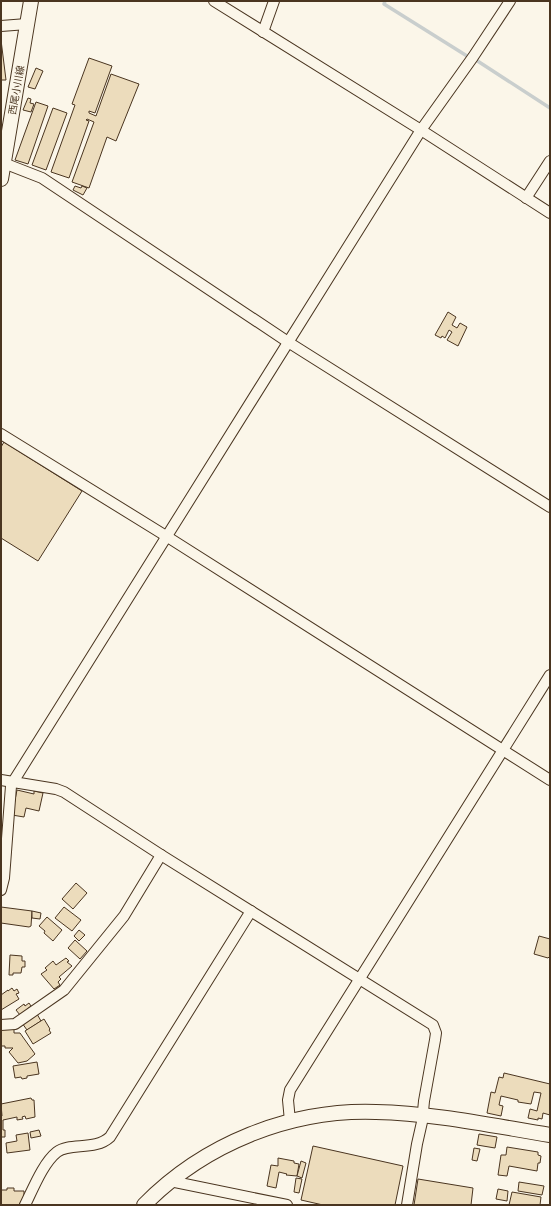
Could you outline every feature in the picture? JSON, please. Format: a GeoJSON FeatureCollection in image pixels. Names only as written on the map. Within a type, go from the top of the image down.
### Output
{"type":"FeatureCollection","features":[{"type":"Feature","properties":{"kind":"street","name":"西尾小川線"},"geometry":{"type":"LineString","coordinates":[[1,179],[2,163],[31,1]]}},
{"type":"Feature","properties":{"kind":"street"},"geometry":{"type":"LineString","coordinates":[[214,1],[421,130],[550,213]]}},
{"type":"Feature","properties":{"kind":"street"},"geometry":{"type":"LineString","coordinates":[[263,32],[274,1]]}},
{"type":"Feature","properties":{"kind":"street"},"geometry":{"type":"LineString","coordinates":[[1,890],[4,878],[11,786],[13,782],[421,130],[473,57],[510,1]]}},
{"type":"Feature","properties":{"kind":"street"},"geometry":{"type":"LineString","coordinates":[[1,26],[27,24]]}},
{"type":"Feature","properties":{"kind":"street"},"geometry":{"type":"LineString","coordinates":[[526,198],[550,161]]}},
{"type":"Feature","properties":{"kind":"street"},"geometry":{"type":"LineString","coordinates":[[2,163],[42,178],[288,342],[550,507]]}},
{"type":"Feature","properties":{"kind":"street"},"geometry":{"type":"LineString","coordinates":[[1,434],[166,536],[499,746],[503,751],[550,780]]}},
{"type":"Feature","properties":{"kind":"street"},"geometry":{"type":"LineString","coordinates":[[290,1121],[288,1100],[290,1090],[550,675]]}},
{"type":"Feature","properties":{"kind":"street"},"geometry":{"type":"LineString","coordinates":[[1,780],[56,789],[64,792],[161,855],[433,1025],[436,1033],[436,1040],[407,1205]]}},
{"type":"Feature","properties":{"kind":"street"},"geometry":{"type":"LineString","coordinates":[[1,1024],[15,1024],[64,990],[124,916],[161,855]]}},
{"type":"Feature","properties":{"kind":"street"},"geometry":{"type":"LineString","coordinates":[[25,1205],[45,1167],[57,1152],[64,1149],[99,1144],[110,1137],[251,911]]}},
{"type":"Feature","properties":{"kind":"street"},"geometry":{"type":"LineString","coordinates":[[144,1205],[185,1169],[216,1150],[246,1136],[290,1121],[324,1115],[360,1112],[393,1112],[423,1115],[550,1135]]}},
{"type":"Feature","properties":{"kind":"street"},"geometry":{"type":"LineString","coordinates":[[170,1181],[287,1205]]}},
{"type":"Feature","properties":{"kind":"building"},"geometry":{"type":"Polygon","coordinates":[[[1,40],[6,80],[1,80],[1,40]]]}},
{"type":"Feature","properties":{"kind":"building"},"geometry":{"type":"Polygon","coordinates":[[[89,58],[112,66],[95,113],[89,111],[89,113],[96,116],[111,74],[139,84],[116,141],[107,137],[89,188],[72,182],[94,122],[87,119],[86,120],[89,121],[69,178],[51,172],[75,105],[72,104],[89,58]]]}},
{"type":"Feature","properties":{"kind":"building"},"geometry":{"type":"Polygon","coordinates":[[[36,68],[43,71],[35,89],[28,87],[36,68]]]}},
{"type":"Feature","properties":{"kind":"building"},"geometry":{"type":"Polygon","coordinates":[[[28,98],[31,99],[30,103],[34,104],[31,112],[23,110],[28,98]]]}},
{"type":"Feature","properties":{"kind":"building"},"geometry":{"type":"Polygon","coordinates":[[[36,102],[48,106],[28,164],[15,160],[36,102]]]}},
{"type":"Feature","properties":{"kind":"building"},"geometry":{"type":"Polygon","coordinates":[[[53,108],[67,113],[46,170],[32,165],[53,108]]]}},
{"type":"Feature","properties":{"kind":"building"},"geometry":{"type":"Polygon","coordinates":[[[75,186],[87,188],[83,195],[73,190],[75,186]]]}},
{"type":"Feature","properties":{"kind":"building"},"geometry":{"type":"Polygon","coordinates":[[[448,312],[456,317],[452,325],[457,328],[460,323],[467,327],[458,346],[447,340],[452,332],[449,330],[445,338],[435,335],[448,312]]]}},
{"type":"Feature","properties":{"kind":"building"},"geometry":{"type":"Polygon","coordinates":[[[4,442],[82,491],[38,561],[1,538],[1,447],[4,442]]]}},
{"type":"Feature","properties":{"kind":"building"},"geometry":{"type":"Polygon","coordinates":[[[17,790],[34,794],[34,791],[43,793],[39,811],[26,808],[24,817],[12,815],[17,790]]]}},
{"type":"Feature","properties":{"kind":"building"},"geometry":{"type":"Polygon","coordinates":[[[76,883],[87,893],[73,909],[62,899],[76,883]]]}},
{"type":"Feature","properties":{"kind":"building"},"geometry":{"type":"Polygon","coordinates":[[[1,907],[32,911],[31,926],[1,923],[1,907]]]}},
{"type":"Feature","properties":{"kind":"building"},"geometry":{"type":"Polygon","coordinates":[[[64,907],[81,920],[72,931],[55,918],[64,907]]]}},
{"type":"Feature","properties":{"kind":"building"},"geometry":{"type":"Polygon","coordinates":[[[32,911],[41,913],[40,919],[32,918],[32,911]]]}},
{"type":"Feature","properties":{"kind":"building"},"geometry":{"type":"Polygon","coordinates":[[[47,917],[62,930],[53,941],[39,926],[47,917]]]}},
{"type":"Feature","properties":{"kind":"building"},"geometry":{"type":"Polygon","coordinates":[[[79,930],[85,935],[79,941],[74,936],[79,930]]]}},
{"type":"Feature","properties":{"kind":"building"},"geometry":{"type":"Polygon","coordinates":[[[539,936],[550,939],[550,956],[548,958],[534,954],[539,936]]]}},
{"type":"Feature","properties":{"kind":"building"},"geometry":{"type":"Polygon","coordinates":[[[75,940],[87,951],[80,959],[68,948],[75,940]]]}},
{"type":"Feature","properties":{"kind":"building"},"geometry":{"type":"Polygon","coordinates":[[[10,955],[22,956],[22,961],[25,961],[25,967],[22,967],[21,973],[13,973],[13,975],[9,975],[10,955]]]}},
{"type":"Feature","properties":{"kind":"building"},"geometry":{"type":"Polygon","coordinates":[[[66,958],[69,961],[67,962],[72,966],[59,977],[61,979],[58,982],[60,985],[54,989],[41,974],[47,970],[45,968],[53,961],[56,965],[66,958]]]}},
{"type":"Feature","properties":{"kind":"building"},"geometry":{"type":"Polygon","coordinates":[[[12,988],[14,991],[17,989],[19,993],[16,994],[19,999],[1,1010],[1,995],[12,988]]]}},
{"type":"Feature","properties":{"kind":"building"},"geometry":{"type":"Polygon","coordinates":[[[29,1003],[31,1006],[20,1015],[16,1010],[24,1004],[25,1006],[29,1003]]]}},
{"type":"Feature","properties":{"kind":"building"},"geometry":{"type":"Polygon","coordinates":[[[37,1014],[41,1021],[27,1030],[22,1023],[37,1014]]]}},
{"type":"Feature","properties":{"kind":"building"},"geometry":{"type":"Polygon","coordinates":[[[44,1019],[51,1033],[33,1044],[25,1031],[44,1019]]]}},
{"type":"Feature","properties":{"kind":"building"},"geometry":{"type":"Polygon","coordinates":[[[1,1028],[14,1029],[14,1033],[20,1033],[35,1054],[27,1061],[18,1063],[9,1052],[13,1048],[5,1048],[5,1046],[1,1046],[1,1028]]]}},
{"type":"Feature","properties":{"kind":"building"},"geometry":{"type":"Polygon","coordinates":[[[37,1062],[39,1074],[27,1076],[27,1078],[22,1079],[21,1077],[15,1078],[13,1066],[37,1062]]]}},
{"type":"Feature","properties":{"kind":"building"},"geometry":{"type":"Polygon","coordinates":[[[504,1073],[550,1084],[550,1115],[543,1113],[542,1119],[538,1118],[538,1120],[528,1118],[530,1109],[537,1111],[541,1093],[534,1092],[531,1104],[518,1102],[518,1100],[501,1096],[499,1105],[503,1106],[501,1116],[487,1113],[491,1092],[495,1093],[499,1077],[503,1078],[504,1073]]]}},
{"type":"Feature","properties":{"kind":"building"},"geometry":{"type":"Polygon","coordinates":[[[31,1098],[34,1100],[35,1117],[26,1119],[25,1116],[22,1117],[23,1119],[17,1120],[17,1117],[3,1120],[5,1137],[1,1137],[1,1104],[31,1098]]]}},
{"type":"Feature","properties":{"kind":"building"},"geometry":{"type":"Polygon","coordinates":[[[39,1130],[41,1136],[31,1138],[30,1132],[39,1130]]]}},
{"type":"Feature","properties":{"kind":"building"},"geometry":{"type":"Polygon","coordinates":[[[28,1133],[30,1150],[7,1153],[6,1143],[17,1141],[16,1135],[28,1133]]]}},
{"type":"Feature","properties":{"kind":"building"},"geometry":{"type":"Polygon","coordinates":[[[479,1134],[497,1137],[495,1148],[477,1145],[479,1134]]]}},
{"type":"Feature","properties":{"kind":"building"},"geometry":{"type":"Polygon","coordinates":[[[313,1146],[403,1166],[395,1205],[323,1205],[301,1200],[313,1146]]]}},
{"type":"Feature","properties":{"kind":"building"},"geometry":{"type":"Polygon","coordinates":[[[507,1147],[538,1152],[538,1155],[541,1156],[537,1171],[509,1166],[507,1176],[498,1175],[501,1155],[506,1155],[507,1147]]]}},
{"type":"Feature","properties":{"kind":"building"},"geometry":{"type":"Polygon","coordinates":[[[474,1148],[480,1149],[477,1161],[472,1160],[474,1148]]]}},
{"type":"Feature","properties":{"kind":"building"},"geometry":{"type":"Polygon","coordinates":[[[278,1158],[294,1161],[294,1163],[299,1164],[297,1176],[286,1175],[287,1174],[279,1172],[276,1188],[267,1186],[271,1165],[278,1166],[278,1158]]]}},
{"type":"Feature","properties":{"kind":"building"},"geometry":{"type":"Polygon","coordinates":[[[301,1161],[306,1163],[302,1178],[297,1176],[301,1161]]]}},
{"type":"Feature","properties":{"kind":"building"},"geometry":{"type":"Polygon","coordinates":[[[296,1178],[302,1179],[299,1193],[294,1192],[296,1178]]]}},
{"type":"Feature","properties":{"kind":"building"},"geometry":{"type":"Polygon","coordinates":[[[418,1179],[473,1188],[471,1205],[414,1205],[418,1179]]]}},
{"type":"Feature","properties":{"kind":"building"},"geometry":{"type":"Polygon","coordinates":[[[519,1182],[544,1186],[542,1195],[518,1191],[519,1182]]]}},
{"type":"Feature","properties":{"kind":"building"},"geometry":{"type":"Polygon","coordinates":[[[7,1188],[14,1188],[14,1191],[24,1191],[24,1196],[19,1205],[1,1205],[1,1190],[7,1190],[7,1188]]]}},
{"type":"Feature","properties":{"kind":"building"},"geometry":{"type":"Polygon","coordinates":[[[498,1189],[508,1191],[507,1201],[496,1199],[498,1189]]]}},
{"type":"Feature","properties":{"kind":"building"},"geometry":{"type":"Polygon","coordinates":[[[512,1192],[541,1197],[540,1205],[509,1205],[512,1192]]]}},
{"type":"Feature","properties":{"kind":"waterway"},"geometry":{"type":"LineString","coordinates":[[385,1],[384,4],[467,56]]}},
{"type":"Feature","properties":{"kind":"waterway"},"geometry":{"type":"LineString","coordinates":[[476,60],[550,108]]}}]}
